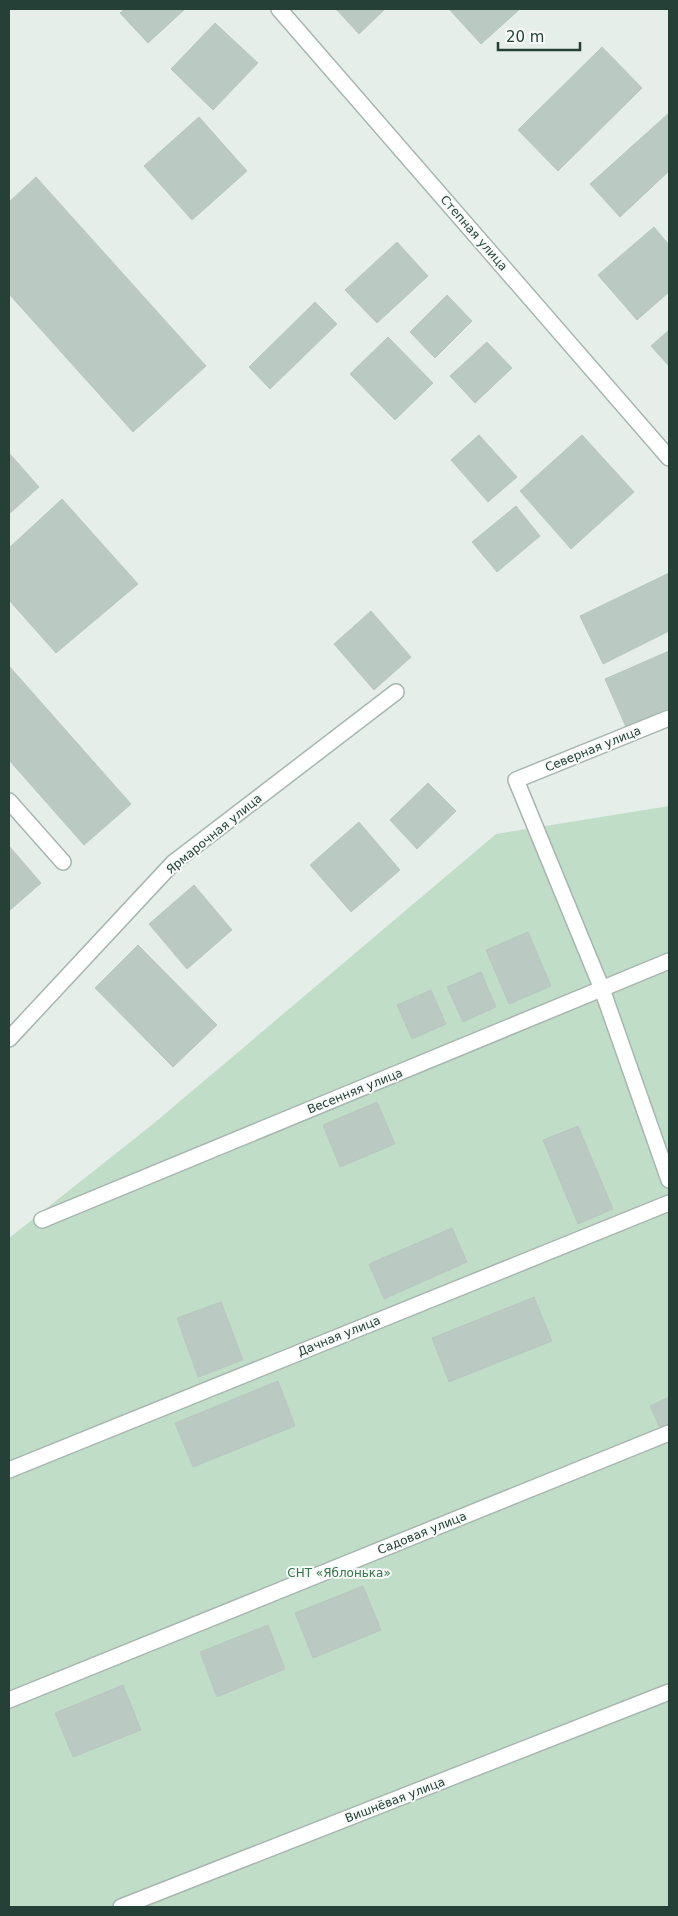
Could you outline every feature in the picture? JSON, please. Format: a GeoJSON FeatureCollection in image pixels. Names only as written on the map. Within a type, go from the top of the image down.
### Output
{"type":"FeatureCollection","features":[{"type":"Feature","properties":{"kind":"street","name":"Степная улица"},"geometry":{"type":"LineString","coordinates":[[279,9],[669,458]]}},
{"type":"Feature","properties":{"kind":"street","name":"Ярмарочная улица"},"geometry":{"type":"LineString","coordinates":[[9,1039],[173,863],[396,692]]}},
{"type":"Feature","properties":{"kind":"street","name":"Северная улица"},"geometry":{"type":"LineString","coordinates":[[602,989],[516,780],[669,718]]}},
{"type":"Feature","properties":{"kind":"street"},"geometry":{"type":"LineString","coordinates":[[9,801],[63,862]]}},
{"type":"Feature","properties":{"kind":"street","name":"Весенняя улица"},"geometry":{"type":"LineString","coordinates":[[42,1220],[669,962]]}},
{"type":"Feature","properties":{"kind":"street"},"geometry":{"type":"LineString","coordinates":[[602,989],[669,1180]]}},
{"type":"Feature","properties":{"kind":"street","name":"Дачная улица"},"geometry":{"type":"LineString","coordinates":[[9,1470],[669,1203]]}},
{"type":"Feature","properties":{"kind":"street","name":"Садовая улица"},"geometry":{"type":"LineString","coordinates":[[9,1700],[669,1433]]}},
{"type":"Feature","properties":{"kind":"street","name":"Вишнёвая улица"},"geometry":{"type":"LineString","coordinates":[[121,1907],[669,1692]]}},
{"type":"Feature","properties":{"kind":"green space","name":"СНТ «Яблонька»"},"geometry":{"type":"Polygon","coordinates":[[[669,806],[669,1907],[9,1907],[9,1238],[153,1124],[496,834],[669,806]]]}},
{"type":"Feature","properties":{"kind":"building"},"geometry":{"type":"Polygon","coordinates":[[[125,9],[185,9],[148,43],[120,13],[125,9]]]}},
{"type":"Feature","properties":{"kind":"building"},"geometry":{"type":"Polygon","coordinates":[[[336,9],[385,9],[359,34],[336,9]]]}},
{"type":"Feature","properties":{"kind":"building"},"geometry":{"type":"Polygon","coordinates":[[[449,9],[520,9],[481,44],[449,9]]]}},
{"type":"Feature","properties":{"kind":"building"},"geometry":{"type":"Polygon","coordinates":[[[215,23],[258,63],[213,110],[171,69],[215,23]]]}},
{"type":"Feature","properties":{"kind":"building"},"geometry":{"type":"Polygon","coordinates":[[[602,47],[642,88],[558,171],[518,130],[602,47]]]}},
{"type":"Feature","properties":{"kind":"building"},"geometry":{"type":"Polygon","coordinates":[[[669,113],[669,171],[620,217],[590,184],[669,113]]]}},
{"type":"Feature","properties":{"kind":"building"},"geometry":{"type":"Polygon","coordinates":[[[199,117],[247,171],[192,220],[144,166],[199,117]]]}},
{"type":"Feature","properties":{"kind":"building"},"geometry":{"type":"Polygon","coordinates":[[[36,177],[206,366],[133,432],[9,294],[9,202],[36,177]]]}},
{"type":"Feature","properties":{"kind":"building"},"geometry":{"type":"Polygon","coordinates":[[[654,227],[669,245],[669,292],[637,320],[598,275],[654,227]]]}},
{"type":"Feature","properties":{"kind":"building"},"geometry":{"type":"Polygon","coordinates":[[[397,242],[428,276],[377,323],[345,290],[397,242]]]}},
{"type":"Feature","properties":{"kind":"building"},"geometry":{"type":"Polygon","coordinates":[[[447,295],[472,321],[435,358],[410,332],[447,295]]]}},
{"type":"Feature","properties":{"kind":"building"},"geometry":{"type":"Polygon","coordinates":[[[315,302],[337,324],[270,389],[249,367],[315,302]]]}},
{"type":"Feature","properties":{"kind":"building"},"geometry":{"type":"Polygon","coordinates":[[[669,330],[669,366],[651,346],[669,330]]]}},
{"type":"Feature","properties":{"kind":"building"},"geometry":{"type":"Polygon","coordinates":[[[388,337],[433,383],[395,420],[350,374],[388,337]]]}},
{"type":"Feature","properties":{"kind":"building"},"geometry":{"type":"Polygon","coordinates":[[[487,342],[512,368],[475,403],[450,376],[487,342]]]}},
{"type":"Feature","properties":{"kind":"building"},"geometry":{"type":"Polygon","coordinates":[[[479,435],[517,477],[488,502],[451,460],[479,435]]]}},
{"type":"Feature","properties":{"kind":"building"},"geometry":{"type":"Polygon","coordinates":[[[582,435],[634,492],[571,549],[520,491],[582,435]]]}},
{"type":"Feature","properties":{"kind":"building"},"geometry":{"type":"Polygon","coordinates":[[[9,453],[39,487],[9,514],[9,453]]]}},
{"type":"Feature","properties":{"kind":"building"},"geometry":{"type":"Polygon","coordinates":[[[62,499],[138,584],[56,653],[9,600],[9,548],[62,499]]]}},
{"type":"Feature","properties":{"kind":"building"},"geometry":{"type":"Polygon","coordinates":[[[516,506],[540,536],[497,572],[472,542],[516,506]]]}},
{"type":"Feature","properties":{"kind":"building"},"geometry":{"type":"Polygon","coordinates":[[[669,573],[669,631],[603,664],[580,616],[669,573]]]}},
{"type":"Feature","properties":{"kind":"building"},"geometry":{"type":"Polygon","coordinates":[[[371,611],[411,657],[374,690],[334,644],[371,611]]]}},
{"type":"Feature","properties":{"kind":"building"},"geometry":{"type":"Polygon","coordinates":[[[669,651],[669,708],[626,727],[605,679],[669,651]]]}},
{"type":"Feature","properties":{"kind":"building"},"geometry":{"type":"Polygon","coordinates":[[[9,666],[131,804],[84,845],[9,760],[9,666]]]}},
{"type":"Feature","properties":{"kind":"building"},"geometry":{"type":"Polygon","coordinates":[[[428,783],[456,811],[417,849],[390,820],[428,783]]]}},
{"type":"Feature","properties":{"kind":"building"},"geometry":{"type":"Polygon","coordinates":[[[359,822],[400,870],[351,912],[310,865],[359,822]]]}},
{"type":"Feature","properties":{"kind":"building"},"geometry":{"type":"Polygon","coordinates":[[[9,846],[41,883],[9,911],[9,846]]]}},
{"type":"Feature","properties":{"kind":"building"},"geometry":{"type":"Polygon","coordinates":[[[194,885],[232,930],[187,969],[149,924],[194,885]]]}},
{"type":"Feature","properties":{"kind":"building"},"geometry":{"type":"Polygon","coordinates":[[[528,932],[551,986],[509,1004],[486,950],[528,932]]]}},
{"type":"Feature","properties":{"kind":"building"},"geometry":{"type":"Polygon","coordinates":[[[138,945],[217,1025],[173,1067],[95,988],[138,945]]]}},
{"type":"Feature","properties":{"kind":"building"},"geometry":{"type":"Polygon","coordinates":[[[481,972],[496,1007],[463,1022],[447,987],[481,972]]]}},
{"type":"Feature","properties":{"kind":"building"},"geometry":{"type":"Polygon","coordinates":[[[431,990],[446,1024],[412,1039],[397,1005],[431,990]]]}},
{"type":"Feature","properties":{"kind":"building"},"geometry":{"type":"Polygon","coordinates":[[[377,1102],[395,1144],[340,1167],[323,1125],[377,1102]]]}},
{"type":"Feature","properties":{"kind":"building"},"geometry":{"type":"Polygon","coordinates":[[[578,1126],[613,1209],[578,1224],[543,1140],[578,1126]]]}},
{"type":"Feature","properties":{"kind":"building"},"geometry":{"type":"Polygon","coordinates":[[[452,1228],[467,1262],[384,1299],[369,1264],[452,1228]]]}},
{"type":"Feature","properties":{"kind":"building"},"geometry":{"type":"Polygon","coordinates":[[[534,1297],[552,1341],[449,1382],[432,1338],[534,1297]]]}},
{"type":"Feature","properties":{"kind":"building"},"geometry":{"type":"Polygon","coordinates":[[[221,1302],[243,1360],[198,1377],[177,1318],[221,1302]]]}},
{"type":"Feature","properties":{"kind":"building"},"geometry":{"type":"Polygon","coordinates":[[[278,1381],[295,1426],[193,1467],[175,1423],[278,1381]]]}},
{"type":"Feature","properties":{"kind":"building"},"geometry":{"type":"Polygon","coordinates":[[[669,1397],[669,1427],[661,1430],[650,1406],[669,1397]]]}},
{"type":"Feature","properties":{"kind":"building"},"geometry":{"type":"Polygon","coordinates":[[[363,1586],[381,1630],[313,1658],[295,1613],[363,1586]]]}},
{"type":"Feature","properties":{"kind":"building"},"geometry":{"type":"Polygon","coordinates":[[[268,1625],[285,1669],[217,1697],[200,1652],[268,1625]]]}},
{"type":"Feature","properties":{"kind":"building"},"geometry":{"type":"Polygon","coordinates":[[[123,1685],[141,1730],[73,1757],[55,1713],[123,1685]]]}}]}
